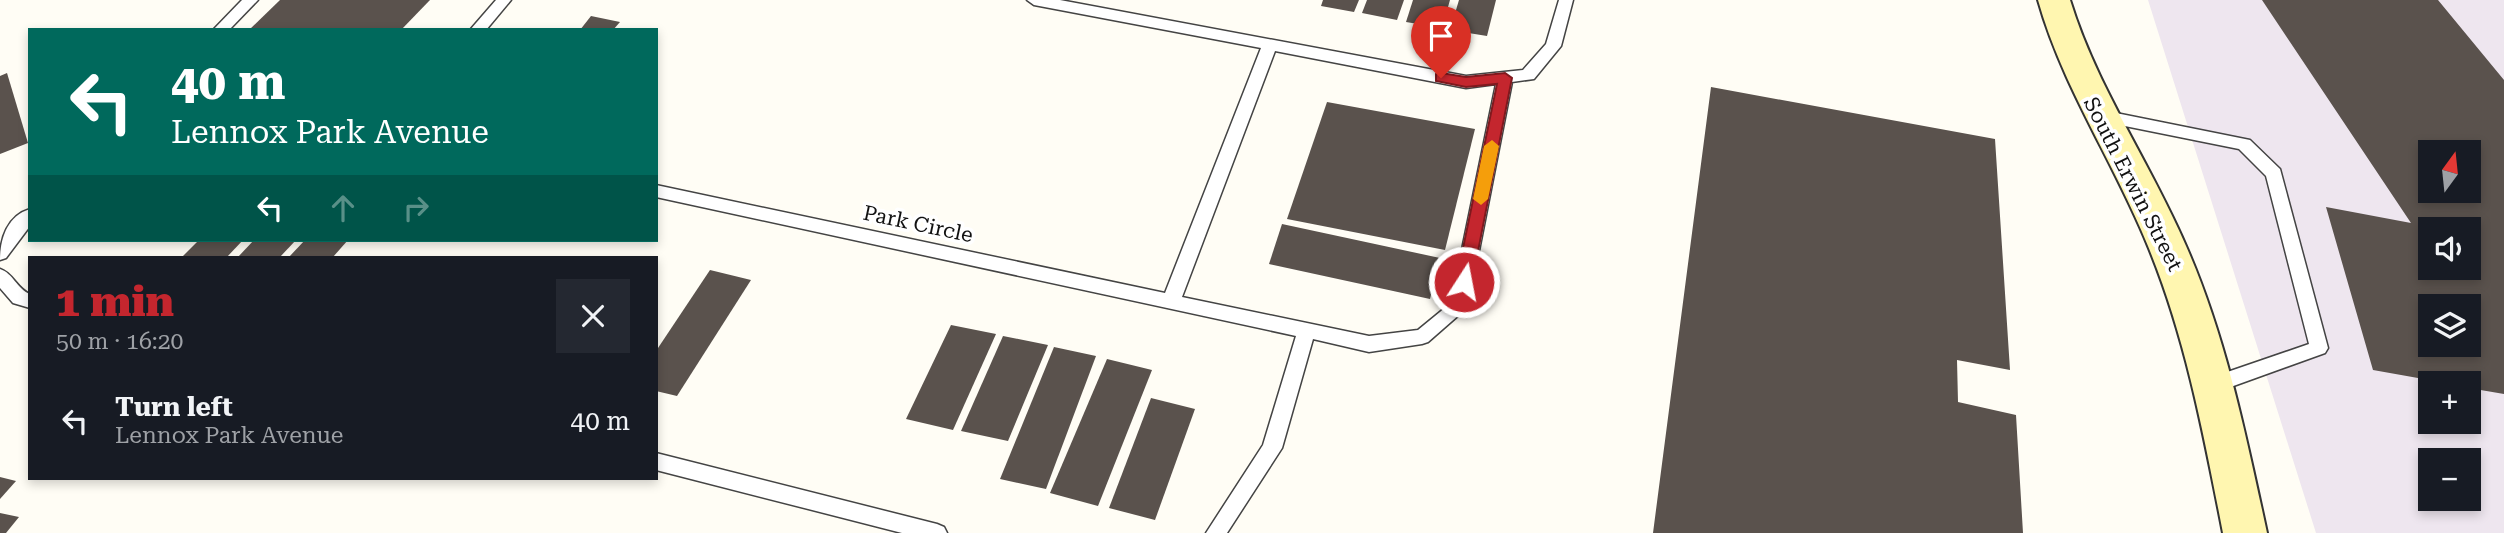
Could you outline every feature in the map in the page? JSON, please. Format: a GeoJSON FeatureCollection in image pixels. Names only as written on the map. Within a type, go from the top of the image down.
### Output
{"type":"FeatureCollection","features":[{"type":"Feature","properties":{"kind":"street","name":"South Erwin Street"},"geometry":{"type":"LineString","coordinates":[[2054,0],[2063,34],[2100,116],[2142,192],[2192,310],[2214,385],[2245,533]]}},
{"type":"Feature","properties":{"kind":"lane"},"geometry":{"type":"LineString","coordinates":[[222,28],[251,0]]}},
{"type":"Feature","properties":{"kind":"lane"},"geometry":{"type":"LineString","coordinates":[[479,28],[503,0]]}},
{"type":"Feature","properties":{"kind":"lane"},"geometry":{"type":"LineString","coordinates":[[1034,0],[1466,82],[1528,75],[1553,46],[1566,0]]}},
{"type":"Feature","properties":{"kind":"lane"},"geometry":{"type":"LineString","coordinates":[[1171,301],[1270,45]]}},
{"type":"Feature","properties":{"kind":"lane","name":"Park Circle"},"geometry":{"type":"LineString","coordinates":[[658,191],[1369,344],[1422,337],[1459,307],[1505,78]]}},
{"type":"Feature","properties":{"kind":"lane"},"geometry":{"type":"LineString","coordinates":[[2100,116],[2244,144],[2274,173],[2319,348],[2214,385]]}},
{"type":"Feature","properties":{"kind":"lane"},"geometry":{"type":"LineString","coordinates":[[0,253],[13,231],[28,217]]}},
{"type":"Feature","properties":{"kind":"lane"},"geometry":{"type":"LineString","coordinates":[[0,276],[19,298],[28,300]]}},
{"type":"Feature","properties":{"kind":"lane"},"geometry":{"type":"LineString","coordinates":[[1216,533],[1272,448],[1307,330]]}},
{"type":"Feature","properties":{"kind":"lane"},"geometry":{"type":"LineString","coordinates":[[658,462],[937,533]]}},
{"type":"Feature","properties":{"kind":"shaded area"},"geometry":{"type":"Polygon","coordinates":[[[2148,0],[2504,0],[2504,533],[2316,533],[2148,0]]]}},
{"type":"Feature","properties":{"kind":"building"},"geometry":{"type":"Polygon","coordinates":[[[280,0],[430,0],[403,28],[251,28],[280,0]]]}},
{"type":"Feature","properties":{"kind":"building"},"geometry":{"type":"Polygon","coordinates":[[[1323,0],[1359,0],[1354,12],[1321,6],[1323,0]]]}},
{"type":"Feature","properties":{"kind":"building"},"geometry":{"type":"Polygon","coordinates":[[[1367,0],[1404,0],[1397,20],[1362,13],[1367,0]]]}},
{"type":"Feature","properties":{"kind":"building"},"geometry":{"type":"Polygon","coordinates":[[[1413,0],[1450,0],[1442,28],[1406,22],[1413,0]]]}},
{"type":"Feature","properties":{"kind":"building"},"geometry":{"type":"Polygon","coordinates":[[[1459,0],[1496,0],[1487,36],[1450,30],[1459,0]]]}},
{"type":"Feature","properties":{"kind":"building"},"geometry":{"type":"Polygon","coordinates":[[[2262,0],[2438,0],[2504,80],[2504,394],[2481,390],[2481,371],[2418,371],[2418,378],[2373,370],[2326,207],[2411,223],[2262,0]]]}},
{"type":"Feature","properties":{"kind":"building"},"geometry":{"type":"Polygon","coordinates":[[[591,16],[620,22],[615,28],[582,28],[591,16]]]}},
{"type":"Feature","properties":{"kind":"building"},"geometry":{"type":"Polygon","coordinates":[[[7,73],[28,143],[0,154],[0,76],[7,73]]]}},
{"type":"Feature","properties":{"kind":"building"},"geometry":{"type":"Polygon","coordinates":[[[1711,87],[1995,139],[2010,370],[1957,360],[1958,402],[2016,415],[2023,533],[1653,533],[1711,87]]]}},
{"type":"Feature","properties":{"kind":"building"},"geometry":{"type":"Polygon","coordinates":[[[1327,102],[1475,129],[1445,250],[1287,219],[1327,102]]]}},
{"type":"Feature","properties":{"kind":"building"},"geometry":{"type":"Polygon","coordinates":[[[1282,224],[1440,258],[1430,299],[1269,264],[1282,224]]]}},
{"type":"Feature","properties":{"kind":"building"},"geometry":{"type":"Polygon","coordinates":[[[197,242],[241,242],[228,256],[183,256],[197,242]]]}},
{"type":"Feature","properties":{"kind":"building"},"geometry":{"type":"Polygon","coordinates":[[[252,242],[294,242],[281,256],[239,256],[252,242]]]}},
{"type":"Feature","properties":{"kind":"building"},"geometry":{"type":"Polygon","coordinates":[[[303,242],[346,242],[334,256],[290,256],[303,242]]]}},
{"type":"Feature","properties":{"kind":"building"},"geometry":{"type":"Polygon","coordinates":[[[710,270],[751,280],[677,396],[658,391],[658,348],[710,270]]]}},
{"type":"Feature","properties":{"kind":"building"},"geometry":{"type":"Polygon","coordinates":[[[951,325],[996,334],[953,430],[906,419],[951,325]]]}},
{"type":"Feature","properties":{"kind":"building"},"geometry":{"type":"Polygon","coordinates":[[[1003,336],[1048,345],[1008,441],[961,431],[1003,336]]]}},
{"type":"Feature","properties":{"kind":"building"},"geometry":{"type":"Polygon","coordinates":[[[1054,347],[1096,356],[1046,489],[1000,479],[1054,347]]]}},
{"type":"Feature","properties":{"kind":"building"},"geometry":{"type":"Polygon","coordinates":[[[1107,359],[1152,370],[1098,506],[1050,493],[1107,359]]]}},
{"type":"Feature","properties":{"kind":"building"},"geometry":{"type":"Polygon","coordinates":[[[1151,398],[1195,409],[1155,520],[1109,508],[1151,398]]]}},
{"type":"Feature","properties":{"kind":"building"},"geometry":{"type":"Polygon","coordinates":[[[0,477],[16,481],[0,499],[0,477]]]}},
{"type":"Feature","properties":{"kind":"building"},"geometry":{"type":"Polygon","coordinates":[[[0,513],[19,517],[6,533],[0,533],[0,513]]]}},
{"type":"Feature","properties":{"kind":"slow traffic"},"geometry":{"type":"LineString","coordinates":[[1481,199],[1492,146]]}},
{"type":"Feature","properties":{"kind":"route"},"geometry":{"type":"LineString","coordinates":[[1441,78],[1466,82],[1505,78],[1464,282]]}}]}
